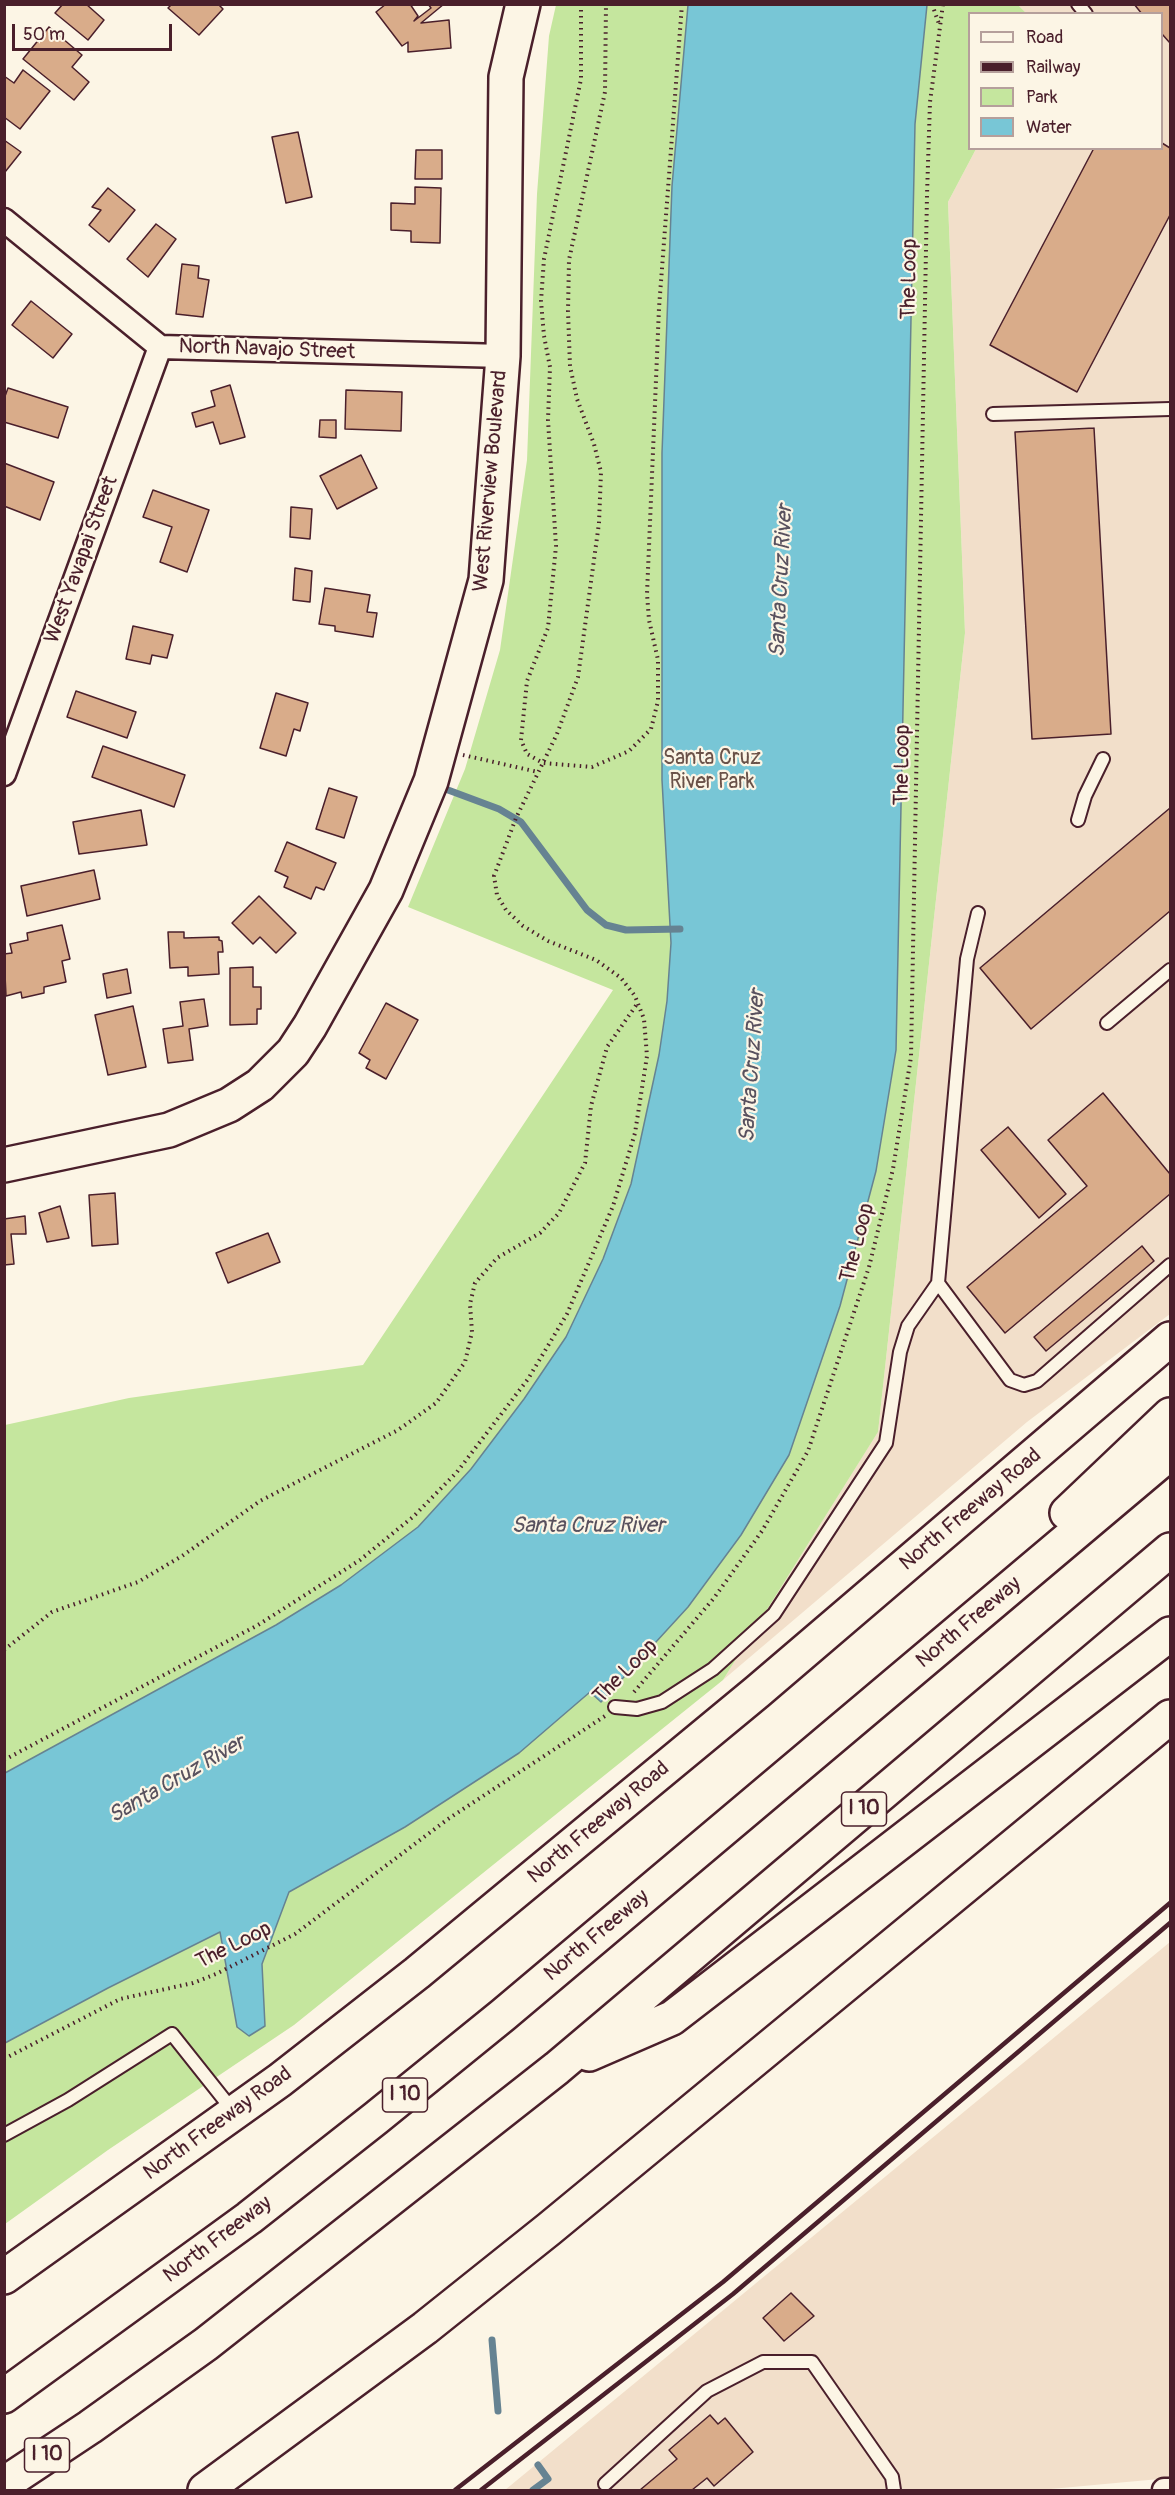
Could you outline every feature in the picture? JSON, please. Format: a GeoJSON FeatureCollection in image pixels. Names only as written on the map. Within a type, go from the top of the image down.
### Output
{"type":"FeatureCollection","features":[{"type":"Feature","properties":{"kind":"main road","name":"West Riverview Boulevard"},"geometry":{"type":"LineString","coordinates":[[4,1165],[169,1130],[229,1105],[260,1086],[299,1044],[386,890],[430,781],[486,580],[503,356],[506,77],[523,4]]}},
{"type":"Feature","properties":{"kind":"main road","name":"North Freeway Road"},"geometry":{"type":"LineString","coordinates":[[4,2277],[234,2113],[417,1973],[721,1723],[1170,1339]]}},
{"type":"Feature","properties":{"kind":"main road"},"geometry":{"type":"LineString","coordinates":[[790,1774],[1170,1415]]}},
{"type":"Feature","properties":{"kind":"main road","name":"North Freeway"},"geometry":{"type":"LineString","coordinates":[[4,2396],[249,2218],[367,2126],[503,2015],[1170,1453]]}},
{"type":"Feature","properties":{"kind":"main road","name":"I 10"},"geometry":{"type":"LineString","coordinates":[[4,2484],[90,2427],[240,2318],[557,2068],[1170,1551]]}},
{"type":"Feature","properties":{"kind":"main road"},"geometry":{"type":"LineString","coordinates":[[557,2068],[672,2018],[1170,1634]]}},
{"type":"Feature","properties":{"kind":"main road"},"geometry":{"type":"LineString","coordinates":[[205,2490],[425,2328],[549,2229],[1170,1717]]}},
{"type":"Feature","properties":{"kind":"street","name":"North Navajo Street"},"geometry":{"type":"LineString","coordinates":[[4,220],[160,347],[503,356]]}},
{"type":"Feature","properties":{"kind":"street","name":"West Yavapai Street"},"geometry":{"type":"LineString","coordinates":[[4,774],[160,347]]}},
{"type":"Feature","properties":{"kind":"street"},"geometry":{"type":"LineString","coordinates":[[1164,2490],[1170,2490]]}},
{"type":"Feature","properties":{"kind":"lane"},"geometry":{"type":"LineString","coordinates":[[993,414],[1170,409]]}},
{"type":"Feature","properties":{"kind":"lane"},"geometry":{"type":"LineString","coordinates":[[1078,820],[1085,796],[1103,759]]}},
{"type":"Feature","properties":{"kind":"lane"},"geometry":{"type":"LineString","coordinates":[[615,1707],[637,1709],[662,1702],[713,1669],[774,1614],[886,1443],[900,1352],[908,1326],[938,1284],[967,959],[978,914]]}},
{"type":"Feature","properties":{"kind":"lane"},"geometry":{"type":"LineString","coordinates":[[1107,1023],[1170,970]]}},
{"type":"Feature","properties":{"kind":"lane"},"geometry":{"type":"LineString","coordinates":[[938,1284],[1010,1380],[1024,1385],[1037,1381],[1170,1265]]}},
{"type":"Feature","properties":{"kind":"lane"},"geometry":{"type":"LineString","coordinates":[[4,2135],[68,2100],[172,2034],[234,2113]]}},
{"type":"Feature","properties":{"kind":"lane"},"geometry":{"type":"LineString","coordinates":[[605,2484],[707,2391],[763,2362],[812,2362],[892,2477],[894,2490]]}},
{"type":"Feature","properties":{"kind":"path"},"geometry":{"type":"LineString","coordinates":[[581,4],[581,79],[544,259],[541,301],[550,367],[548,420],[556,546],[549,628],[527,681],[521,740],[527,754],[543,763],[592,767],[629,751],[651,729],[658,701],[658,660],[649,620],[648,571],[659,308],[682,4]]}},
{"type":"Feature","properties":{"kind":"path"},"geometry":{"type":"LineString","coordinates":[[4,1760],[258,1625],[360,1560],[414,1516],[457,1472],[528,1379],[567,1314],[613,1206],[634,1133],[647,1056],[644,1019],[638,1004],[621,978],[596,960],[548,941],[523,926],[506,910],[497,895],[494,876],[526,796],[557,734],[578,677],[599,523],[601,472],[573,377],[568,311],[569,260],[605,92],[606,4]]}},
{"type":"Feature","properties":{"kind":"path"},"geometry":{"type":"LineString","coordinates":[[932,4],[939,26]]}},
{"type":"Feature","properties":{"kind":"path","name":"The Loop"},"geometry":{"type":"LineString","coordinates":[[4,2060],[120,1999],[193,1983],[216,1974],[295,1934],[448,1819],[591,1726],[633,1692],[714,1598],[762,1531],[808,1450],[869,1267],[893,1169],[911,1047],[927,195],[930,102],[943,4]]}},
{"type":"Feature","properties":{"kind":"path"},"geometry":{"type":"LineString","coordinates":[[439,749],[538,772]]}},
{"type":"Feature","properties":{"kind":"path"},"geometry":{"type":"LineString","coordinates":[[4,1650],[52,1612],[138,1582],[182,1556],[260,1502],[398,1430],[436,1403],[465,1362],[472,1332],[470,1304],[475,1283],[497,1258],[540,1233],[553,1220],[585,1163],[591,1106],[607,1047],[638,1004]]}},
{"type":"Feature","properties":{"kind":"shaded area"},"geometry":{"type":"Polygon","coordinates":[[[1018,5],[1170,5],[1170,1314],[1027,1422],[723,1680],[878,1432],[965,633],[948,202],[975,150],[1163,150],[1163,12],[1025,12],[1018,5]]]}},
{"type":"Feature","properties":{"kind":"shaded area"},"geometry":{"type":"Polygon","coordinates":[[[1170,1942],[1170,2478],[1040,2490],[505,2490],[1170,1942]]]}},
{"type":"Feature","properties":{"kind":"green space","name":"Santa Cruz River Park"},"geometry":{"type":"Polygon","coordinates":[[[556,5],[1018,5],[1025,12],[968,12],[968,150],[975,150],[948,202],[965,633],[878,1432],[723,1680],[294,2025],[108,2150],[5,2224],[5,1425],[129,1398],[363,1365],[613,990],[408,907],[465,769],[500,650],[527,460],[537,194],[549,36],[556,5]]]}},
{"type":"Feature","properties":{"kind":"water","name":"Santa Cruz River"},"geometry":{"type":"Polygon","coordinates":[[[688,5],[927,5],[915,124],[896,1050],[876,1171],[840,1306],[789,1455],[741,1535],[688,1607],[601,1702],[590,1692],[519,1753],[405,1827],[289,1892],[262,1964],[265,2026],[249,2036],[237,2027],[220,1932],[5,2043],[5,1773],[276,1625],[341,1585],[418,1527],[471,1469],[524,1399],[566,1337],[603,1259],[631,1184],[659,1055],[667,1001],[671,943],[662,780],[662,453],[672,186],[688,5]]]}},
{"type":"Feature","properties":{"kind":"building"},"geometry":{"type":"Polygon","coordinates":[[[63,4],[86,4],[104,20],[88,40],[55,13],[63,4]]]}},
{"type":"Feature","properties":{"kind":"building"},"geometry":{"type":"Polygon","coordinates":[[[172,4],[218,4],[223,9],[199,35],[168,8],[172,4]]]}},
{"type":"Feature","properties":{"kind":"building"},"geometry":{"type":"Polygon","coordinates":[[[386,4],[410,4],[418,16],[414,21],[431,8],[428,4],[444,4],[421,23],[449,20],[451,48],[408,52],[408,42],[402,46],[376,12],[386,4]]]}},
{"type":"Feature","properties":{"kind":"building"},"geometry":{"type":"Polygon","coordinates":[[[1134,4],[1170,4],[1170,43],[1163,35],[1163,12],[1140,12],[1134,4]]]}},
{"type":"Feature","properties":{"kind":"building"},"geometry":{"type":"Polygon","coordinates":[[[49,27],[82,55],[72,67],[89,82],[74,100],[23,59],[49,27]]]}},
{"type":"Feature","properties":{"kind":"building"},"geometry":{"type":"Polygon","coordinates":[[[23,70],[50,91],[20,129],[4,117],[4,76],[14,83],[23,70]]]}},
{"type":"Feature","properties":{"kind":"building"},"geometry":{"type":"Polygon","coordinates":[[[298,132],[312,197],[286,203],[272,137],[298,132]]]}},
{"type":"Feature","properties":{"kind":"building"},"geometry":{"type":"Polygon","coordinates":[[[4,140],[21,152],[5,172],[4,172],[4,140]]]}},
{"type":"Feature","properties":{"kind":"building"},"geometry":{"type":"Polygon","coordinates":[[[1163,144],[1170,148],[1170,215],[1077,392],[990,345],[1093,150],[1163,150],[1163,144]]]}},
{"type":"Feature","properties":{"kind":"building"},"geometry":{"type":"Polygon","coordinates":[[[416,150],[442,150],[442,179],[415,179],[416,150]]]}},
{"type":"Feature","properties":{"kind":"building"},"geometry":{"type":"Polygon","coordinates":[[[415,187],[441,188],[440,243],[411,242],[411,231],[391,230],[391,203],[415,204],[415,187]]]}},
{"type":"Feature","properties":{"kind":"building"},"geometry":{"type":"Polygon","coordinates":[[[108,188],[135,210],[109,242],[89,225],[101,210],[92,207],[108,188]]]}},
{"type":"Feature","properties":{"kind":"building"},"geometry":{"type":"Polygon","coordinates":[[[156,224],[176,239],[148,277],[127,259],[156,224]]]}},
{"type":"Feature","properties":{"kind":"building"},"geometry":{"type":"Polygon","coordinates":[[[182,264],[199,266],[198,278],[209,280],[203,317],[176,314],[182,264]]]}},
{"type":"Feature","properties":{"kind":"building"},"geometry":{"type":"Polygon","coordinates":[[[31,301],[72,334],[53,358],[12,325],[31,301]]]}},
{"type":"Feature","properties":{"kind":"building"},"geometry":{"type":"Polygon","coordinates":[[[230,385],[245,437],[220,444],[213,422],[196,427],[192,413],[215,406],[211,391],[230,385]]]}},
{"type":"Feature","properties":{"kind":"building"},"geometry":{"type":"Polygon","coordinates":[[[8,388],[68,407],[58,438],[4,422],[4,399],[8,388]]]}},
{"type":"Feature","properties":{"kind":"building"},"geometry":{"type":"Polygon","coordinates":[[[346,390],[402,392],[401,431],[345,429],[346,390]]]}},
{"type":"Feature","properties":{"kind":"building"},"geometry":{"type":"Polygon","coordinates":[[[320,420],[336,420],[336,438],[319,437],[320,420]]]}},
{"type":"Feature","properties":{"kind":"building"},"geometry":{"type":"Polygon","coordinates":[[[1094,428],[1111,734],[1032,739],[1015,432],[1094,428]]]}},
{"type":"Feature","properties":{"kind":"building"},"geometry":{"type":"Polygon","coordinates":[[[361,455],[377,488],[337,509],[320,476],[361,455]]]}},
{"type":"Feature","properties":{"kind":"building"},"geometry":{"type":"Polygon","coordinates":[[[4,463],[54,482],[40,520],[4,506],[4,463]]]}},
{"type":"Feature","properties":{"kind":"building"},"geometry":{"type":"Polygon","coordinates":[[[153,490],[209,510],[187,572],[160,562],[172,527],[143,517],[153,490]]]}},
{"type":"Feature","properties":{"kind":"building"},"geometry":{"type":"Polygon","coordinates":[[[291,507],[312,509],[310,539],[290,537],[291,507]]]}},
{"type":"Feature","properties":{"kind":"building"},"geometry":{"type":"Polygon","coordinates":[[[295,568],[312,571],[310,602],[293,600],[295,568]]]}},
{"type":"Feature","properties":{"kind":"building"},"geometry":{"type":"Polygon","coordinates":[[[325,588],[370,595],[367,612],[377,613],[373,637],[335,631],[335,626],[319,624],[325,588]]]}},
{"type":"Feature","properties":{"kind":"building"},"geometry":{"type":"Polygon","coordinates":[[[133,626],[173,635],[167,658],[152,655],[150,664],[126,659],[133,626]]]}},
{"type":"Feature","properties":{"kind":"building"},"geometry":{"type":"Polygon","coordinates":[[[76,691],[136,712],[127,738],[67,717],[76,691]]]}},
{"type":"Feature","properties":{"kind":"building"},"geometry":{"type":"Polygon","coordinates":[[[276,693],[308,703],[300,731],[294,729],[286,756],[260,748],[276,693]]]}},
{"type":"Feature","properties":{"kind":"building"},"geometry":{"type":"Polygon","coordinates":[[[103,746],[185,775],[174,807],[92,777],[103,746]]]}},
{"type":"Feature","properties":{"kind":"building"},"geometry":{"type":"Polygon","coordinates":[[[329,788],[357,797],[344,838],[316,829],[329,788]]]}},
{"type":"Feature","properties":{"kind":"building"},"geometry":{"type":"Polygon","coordinates":[[[1170,808],[1170,911],[1031,1029],[980,968],[1170,808]]]}},
{"type":"Feature","properties":{"kind":"building"},"geometry":{"type":"Polygon","coordinates":[[[141,810],[147,845],[79,854],[73,822],[141,810]]]}},
{"type":"Feature","properties":{"kind":"building"},"geometry":{"type":"Polygon","coordinates":[[[287,842],[336,863],[324,890],[316,887],[311,899],[284,887],[288,877],[275,871],[287,842]]]}},
{"type":"Feature","properties":{"kind":"building"},"geometry":{"type":"Polygon","coordinates":[[[94,870],[100,899],[27,916],[21,886],[94,870]]]}},
{"type":"Feature","properties":{"kind":"building"},"geometry":{"type":"Polygon","coordinates":[[[259,896],[296,933],[276,953],[260,937],[253,944],[232,923],[259,896]]]}},
{"type":"Feature","properties":{"kind":"building"},"geometry":{"type":"Polygon","coordinates":[[[62,925],[70,959],[62,961],[66,982],[44,987],[44,993],[22,998],[21,992],[6,996],[4,954],[12,953],[10,944],[28,940],[27,933],[62,925]]]}},
{"type":"Feature","properties":{"kind":"building"},"geometry":{"type":"Polygon","coordinates":[[[168,932],[184,932],[184,938],[219,937],[222,941],[223,952],[218,952],[219,974],[188,976],[188,967],[170,968],[168,932]]]}},
{"type":"Feature","properties":{"kind":"building"},"geometry":{"type":"Polygon","coordinates":[[[253,967],[253,987],[261,987],[261,1009],[257,1009],[257,1024],[230,1025],[230,968],[253,967]]]}},
{"type":"Feature","properties":{"kind":"building"},"geometry":{"type":"Polygon","coordinates":[[[127,969],[131,993],[107,998],[103,974],[127,969]]]}},
{"type":"Feature","properties":{"kind":"building"},"geometry":{"type":"Polygon","coordinates":[[[204,999],[208,1026],[189,1029],[193,1060],[168,1063],[163,1029],[183,1026],[180,1002],[204,999]]]}},
{"type":"Feature","properties":{"kind":"building"},"geometry":{"type":"Polygon","coordinates":[[[386,1003],[418,1020],[386,1079],[366,1068],[370,1060],[359,1053],[386,1003]]]}},
{"type":"Feature","properties":{"kind":"building"},"geometry":{"type":"Polygon","coordinates":[[[133,1006],[146,1067],[108,1075],[95,1015],[133,1006]]]}},
{"type":"Feature","properties":{"kind":"building"},"geometry":{"type":"Polygon","coordinates":[[[1103,1093],[1170,1174],[1170,1194],[1005,1333],[967,1287],[1087,1186],[1048,1140],[1103,1093]]]}},
{"type":"Feature","properties":{"kind":"building"},"geometry":{"type":"Polygon","coordinates":[[[1008,1127],[1066,1194],[1039,1218],[981,1150],[1008,1127]]]}},
{"type":"Feature","properties":{"kind":"building"},"geometry":{"type":"Polygon","coordinates":[[[115,1193],[118,1244],[92,1246],[89,1195],[115,1193]]]}},
{"type":"Feature","properties":{"kind":"building"},"geometry":{"type":"Polygon","coordinates":[[[60,1206],[69,1238],[47,1242],[39,1213],[60,1206]]]}},
{"type":"Feature","properties":{"kind":"building"},"geometry":{"type":"Polygon","coordinates":[[[25,1216],[26,1234],[11,1234],[14,1264],[4,1265],[4,1219],[25,1216]]]}},
{"type":"Feature","properties":{"kind":"building"},"geometry":{"type":"Polygon","coordinates":[[[268,1233],[280,1262],[228,1283],[216,1253],[268,1233]]]}},
{"type":"Feature","properties":{"kind":"building"},"geometry":{"type":"Polygon","coordinates":[[[1142,1246],[1154,1261],[1046,1351],[1034,1337],[1142,1246]]]}},
{"type":"Feature","properties":{"kind":"building"},"geometry":{"type":"Polygon","coordinates":[[[791,2293],[814,2316],[784,2341],[763,2318],[791,2293]]]}},
{"type":"Feature","properties":{"kind":"building"},"geometry":{"type":"Polygon","coordinates":[[[710,2415],[718,2424],[725,2418],[753,2452],[714,2486],[707,2478],[692,2490],[640,2490],[677,2459],[669,2450],[710,2415]]]}},
{"type":"Feature","properties":{"kind":"waterway"},"geometry":{"type":"LineString","coordinates":[[440,787],[499,809],[521,822],[587,910],[606,925],[626,930],[680,929]]}},
{"type":"Feature","properties":{"kind":"waterway"},"geometry":{"type":"LineString","coordinates":[[492,2340],[498,2411]]}},
{"type":"Feature","properties":{"kind":"waterway"},"geometry":{"type":"LineString","coordinates":[[533,2490],[548,2479],[538,2465]]}},
{"type":"Feature","properties":{"kind":"railway"},"geometry":{"type":"LineString","coordinates":[[455,2490],[723,2282],[1170,1903]]}},
{"type":"Feature","properties":{"kind":"railway"},"geometry":{"type":"LineString","coordinates":[[481,2490],[733,2294],[1170,1923]]}}]}
